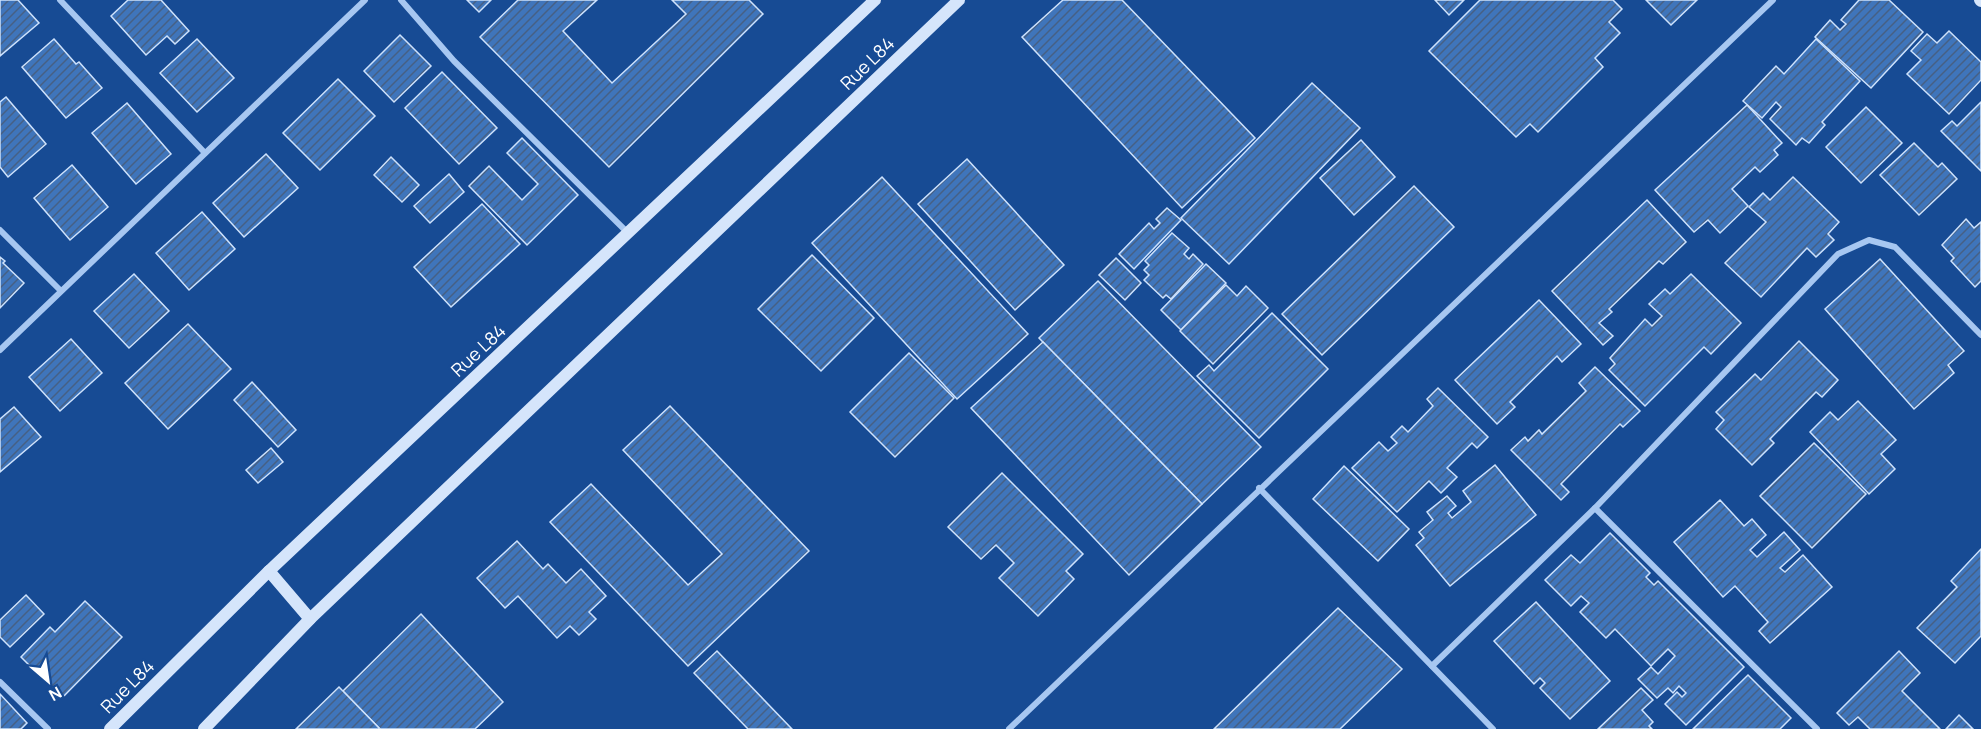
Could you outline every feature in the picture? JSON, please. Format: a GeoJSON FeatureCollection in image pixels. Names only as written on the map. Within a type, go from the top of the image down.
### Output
{"type":"FeatureCollection","features":[{"type":"Feature","properties":{"kind":"main road","name":"Rue L84"},"geometry":{"type":"LineString","coordinates":[[110,729],[269,571],[875,0]]}},
{"type":"Feature","properties":{"kind":"main road","name":"Rue L84"},"geometry":{"type":"LineString","coordinates":[[204,729],[310,619],[959,0]]}},
{"type":"Feature","properties":{"kind":"main road"},"geometry":{"type":"LineString","coordinates":[[269,571],[310,619]]}},
{"type":"Feature","properties":{"kind":"street"},"geometry":{"type":"LineString","coordinates":[[60,0],[205,153]]}},
{"type":"Feature","properties":{"kind":"street"},"geometry":{"type":"LineString","coordinates":[[0,350],[365,0]]}},
{"type":"Feature","properties":{"kind":"street"},"geometry":{"type":"LineString","coordinates":[[401,0],[454,61],[628,233]]}},
{"type":"Feature","properties":{"kind":"street"},"geometry":{"type":"LineString","coordinates":[[1009,729],[1773,0]]}},
{"type":"Feature","properties":{"kind":"street"},"geometry":{"type":"LineString","coordinates":[[0,230],[62,291]]}},
{"type":"Feature","properties":{"kind":"street"},"geometry":{"type":"LineString","coordinates":[[1432,666],[1595,508],[1838,254],[1869,240],[1895,247],[1981,335]]}},
{"type":"Feature","properties":{"kind":"street"},"geometry":{"type":"LineString","coordinates":[[1259,488],[1492,729]]}},
{"type":"Feature","properties":{"kind":"street"},"geometry":{"type":"LineString","coordinates":[[1595,508],[1817,729]]}},
{"type":"Feature","properties":{"kind":"street"},"geometry":{"type":"LineString","coordinates":[[0,682],[48,729]]}},
{"type":"Feature","properties":{"kind":"building"},"geometry":{"type":"Polygon","coordinates":[[[0,0],[18,0],[39,23],[0,56],[0,0]]]}},
{"type":"Feature","properties":{"kind":"building"},"geometry":{"type":"Polygon","coordinates":[[[128,0],[161,0],[189,31],[175,44],[167,36],[146,55],[111,16],[128,0]]]}},
{"type":"Feature","properties":{"kind":"building"},"geometry":{"type":"Polygon","coordinates":[[[467,0],[491,0],[479,12],[467,0]]]}},
{"type":"Feature","properties":{"kind":"building"},"geometry":{"type":"Polygon","coordinates":[[[518,0],[597,0],[563,31],[612,83],[686,14],[672,0],[749,0],[763,14],[609,167],[480,37],[518,0]]]}},
{"type":"Feature","properties":{"kind":"building"},"geometry":{"type":"Polygon","coordinates":[[[1063,0],[1122,0],[1255,138],[1182,208],[1022,37],[1063,0]]]}},
{"type":"Feature","properties":{"kind":"building"},"geometry":{"type":"Polygon","coordinates":[[[1435,0],[1464,0],[1449,15],[1435,0]]]}},
{"type":"Feature","properties":{"kind":"building"},"geometry":{"type":"Polygon","coordinates":[[[1480,0],[1613,0],[1622,9],[1609,22],[1620,33],[1595,58],[1603,67],[1538,132],[1530,124],[1516,137],[1429,51],[1480,0]]]}},
{"type":"Feature","properties":{"kind":"building"},"geometry":{"type":"Polygon","coordinates":[[[1646,0],[1697,0],[1671,25],[1646,0]]]}},
{"type":"Feature","properties":{"kind":"building"},"geometry":{"type":"Polygon","coordinates":[[[1859,0],[1889,0],[1923,32],[1871,88],[1815,37],[1830,20],[1840,30],[1846,24],[1841,20],[1859,0]]]}},
{"type":"Feature","properties":{"kind":"building"},"geometry":{"type":"Polygon","coordinates":[[[1949,31],[1981,62],[1981,80],[1949,114],[1907,74],[1921,60],[1911,51],[1927,34],[1937,43],[1949,31]]]}},
{"type":"Feature","properties":{"kind":"building"},"geometry":{"type":"Polygon","coordinates":[[[400,35],[431,66],[394,102],[364,71],[400,35]]]}},
{"type":"Feature","properties":{"kind":"building"},"geometry":{"type":"Polygon","coordinates":[[[54,39],[102,88],[66,118],[22,67],[54,39]]]}},
{"type":"Feature","properties":{"kind":"building"},"geometry":{"type":"Polygon","coordinates":[[[197,39],[234,78],[197,112],[160,73],[197,39]]]}},
{"type":"Feature","properties":{"kind":"building"},"geometry":{"type":"Polygon","coordinates":[[[1816,39],[1860,81],[1822,122],[1825,125],[1809,143],[1802,138],[1796,145],[1770,119],[1781,107],[1776,102],[1762,118],[1743,101],[1776,66],[1784,74],[1816,39]]]}},
{"type":"Feature","properties":{"kind":"building"},"geometry":{"type":"Polygon","coordinates":[[[442,72],[497,128],[459,164],[405,108],[442,72]]]}},
{"type":"Feature","properties":{"kind":"building"},"geometry":{"type":"Polygon","coordinates":[[[338,79],[375,116],[320,170],[283,133],[338,79]]]}},
{"type":"Feature","properties":{"kind":"building"},"geometry":{"type":"Polygon","coordinates":[[[1312,83],[1360,128],[1229,264],[1181,218],[1312,83]]]}},
{"type":"Feature","properties":{"kind":"building"},"geometry":{"type":"Polygon","coordinates":[[[6,97],[46,144],[8,177],[0,167],[0,102],[6,97]]]}},
{"type":"Feature","properties":{"kind":"building"},"geometry":{"type":"Polygon","coordinates":[[[1981,102],[1981,171],[1941,131],[1952,121],[1957,126],[1981,102]]]}},
{"type":"Feature","properties":{"kind":"building"},"geometry":{"type":"Polygon","coordinates":[[[127,103],[171,154],[136,184],[92,133],[127,103]]]}},
{"type":"Feature","properties":{"kind":"building"},"geometry":{"type":"Polygon","coordinates":[[[1747,105],[1782,143],[1774,150],[1778,155],[1760,172],[1755,167],[1732,189],[1748,206],[1720,233],[1708,220],[1694,232],[1655,190],[1747,105]]]}},
{"type":"Feature","properties":{"kind":"building"},"geometry":{"type":"Polygon","coordinates":[[[1866,107],[1902,143],[1861,183],[1826,147],[1866,107]]]}},
{"type":"Feature","properties":{"kind":"building"},"geometry":{"type":"Polygon","coordinates":[[[522,138],[578,195],[527,245],[469,186],[489,166],[522,200],[538,184],[507,153],[522,138]]]}},
{"type":"Feature","properties":{"kind":"building"},"geometry":{"type":"Polygon","coordinates":[[[1361,140],[1395,177],[1354,215],[1320,178],[1361,140]]]}},
{"type":"Feature","properties":{"kind":"building"},"geometry":{"type":"Polygon","coordinates":[[[1914,143],[1938,167],[1942,163],[1957,179],[1919,215],[1880,175],[1914,143]]]}},
{"type":"Feature","properties":{"kind":"building"},"geometry":{"type":"Polygon","coordinates":[[[266,154],[298,188],[244,237],[213,203],[266,154]]]}},
{"type":"Feature","properties":{"kind":"building"},"geometry":{"type":"Polygon","coordinates":[[[391,157],[419,185],[402,202],[374,175],[391,157]]]}},
{"type":"Feature","properties":{"kind":"building"},"geometry":{"type":"Polygon","coordinates":[[[967,159],[1064,265],[1015,310],[918,204],[967,159]]]}},
{"type":"Feature","properties":{"kind":"building"},"geometry":{"type":"Polygon","coordinates":[[[72,165],[108,207],[70,240],[34,198],[72,165]]]}},
{"type":"Feature","properties":{"kind":"building"},"geometry":{"type":"Polygon","coordinates":[[[449,174],[464,192],[430,223],[414,206],[449,174]]]}},
{"type":"Feature","properties":{"kind":"building"},"geometry":{"type":"Polygon","coordinates":[[[882,177],[1028,334],[957,399],[812,243],[882,177]]]}},
{"type":"Feature","properties":{"kind":"building"},"geometry":{"type":"Polygon","coordinates":[[[1793,177],[1839,222],[1828,234],[1834,240],[1816,257],[1807,248],[1761,297],[1725,263],[1766,222],[1749,207],[1763,193],[1770,200],[1793,177]]]}},
{"type":"Feature","properties":{"kind":"building"},"geometry":{"type":"Polygon","coordinates":[[[1414,186],[1454,227],[1322,355],[1282,314],[1414,186]]]}},
{"type":"Feature","properties":{"kind":"building"},"geometry":{"type":"Polygon","coordinates":[[[1647,200],[1686,242],[1663,264],[1659,261],[1609,309],[1612,312],[1599,323],[1613,336],[1603,345],[1552,291],[1647,200]]]}},
{"type":"Feature","properties":{"kind":"building"},"geometry":{"type":"Polygon","coordinates":[[[482,204],[520,244],[451,307],[414,267],[482,204]]]}},
{"type":"Feature","properties":{"kind":"building"},"geometry":{"type":"Polygon","coordinates":[[[1167,208],[1181,220],[1134,269],[1119,254],[1149,223],[1154,229],[1160,223],[1156,219],[1167,208]]]}},
{"type":"Feature","properties":{"kind":"building"},"geometry":{"type":"Polygon","coordinates":[[[202,212],[235,249],[189,290],[156,253],[202,212]]]}},
{"type":"Feature","properties":{"kind":"building"},"geometry":{"type":"Polygon","coordinates":[[[1966,219],[1974,228],[1981,222],[1981,281],[1975,287],[1951,261],[1954,258],[1942,245],[1966,219]]]}},
{"type":"Feature","properties":{"kind":"building"},"geometry":{"type":"Polygon","coordinates":[[[1172,233],[1189,248],[1184,254],[1189,259],[1193,254],[1203,264],[1171,299],[1166,295],[1163,298],[1144,280],[1149,275],[1144,270],[1149,265],[1145,261],[1172,233]]]}},
{"type":"Feature","properties":{"kind":"building"},"geometry":{"type":"Polygon","coordinates":[[[812,255],[874,318],[821,371],[758,309],[812,255]]]}},
{"type":"Feature","properties":{"kind":"building"},"geometry":{"type":"Polygon","coordinates":[[[0,257],[5,261],[3,263],[24,283],[0,308],[0,257]]]}},
{"type":"Feature","properties":{"kind":"building"},"geometry":{"type":"Polygon","coordinates":[[[1116,258],[1141,283],[1125,300],[1099,275],[1116,258]]]}},
{"type":"Feature","properties":{"kind":"building"},"geometry":{"type":"Polygon","coordinates":[[[1880,259],[1964,351],[1948,365],[1954,373],[1914,409],[1825,309],[1880,259]]]}},
{"type":"Feature","properties":{"kind":"building"},"geometry":{"type":"Polygon","coordinates":[[[1206,264],[1226,283],[1181,330],[1161,310],[1206,264]]]}},
{"type":"Feature","properties":{"kind":"building"},"geometry":{"type":"Polygon","coordinates":[[[134,274],[169,311],[129,348],[94,311],[134,274]]]}},
{"type":"Feature","properties":{"kind":"building"},"geometry":{"type":"Polygon","coordinates":[[[1691,274],[1741,323],[1711,354],[1704,347],[1645,406],[1609,370],[1615,364],[1610,358],[1645,319],[1652,326],[1662,316],[1649,304],[1665,289],[1670,294],[1691,274]]]}},
{"type":"Feature","properties":{"kind":"building"},"geometry":{"type":"Polygon","coordinates":[[[1098,281],[1261,447],[1202,504],[1039,338],[1098,281]]]}},
{"type":"Feature","properties":{"kind":"building"},"geometry":{"type":"Polygon","coordinates":[[[1226,285],[1237,296],[1246,286],[1268,308],[1213,364],[1180,331],[1226,285]]]}},
{"type":"Feature","properties":{"kind":"building"},"geometry":{"type":"Polygon","coordinates":[[[1539,300],[1581,344],[1562,362],[1557,356],[1510,402],[1515,407],[1497,424],[1455,380],[1539,300]]]}},
{"type":"Feature","properties":{"kind":"building"},"geometry":{"type":"Polygon","coordinates":[[[1272,313],[1328,369],[1259,438],[1197,376],[1209,365],[1214,371],[1272,313]]]}},
{"type":"Feature","properties":{"kind":"building"},"geometry":{"type":"Polygon","coordinates":[[[188,324],[231,369],[168,429],[125,383],[188,324]]]}},
{"type":"Feature","properties":{"kind":"building"},"geometry":{"type":"Polygon","coordinates":[[[71,339],[102,373],[60,411],[29,377],[71,339]]]}},
{"type":"Feature","properties":{"kind":"building"},"geometry":{"type":"Polygon","coordinates":[[[1799,341],[1838,380],[1822,397],[1816,392],[1770,439],[1774,443],[1752,465],[1716,429],[1724,420],[1716,412],[1755,374],[1761,380],[1799,341]]]}},
{"type":"Feature","properties":{"kind":"building"},"geometry":{"type":"Polygon","coordinates":[[[1043,342],[1202,504],[1129,575],[971,408],[1043,342]]]}},
{"type":"Feature","properties":{"kind":"building"},"geometry":{"type":"Polygon","coordinates":[[[909,353],[954,398],[895,457],[850,412],[909,353]]]}},
{"type":"Feature","properties":{"kind":"building"},"geometry":{"type":"Polygon","coordinates":[[[1595,367],[1640,411],[1623,427],[1620,424],[1561,484],[1569,492],[1561,500],[1511,450],[1525,437],[1528,441],[1539,430],[1542,434],[1586,391],[1579,383],[1595,367]]]}},
{"type":"Feature","properties":{"kind":"building"},"geometry":{"type":"Polygon","coordinates":[[[252,382],[296,430],[278,447],[234,400],[252,382]]]}},
{"type":"Feature","properties":{"kind":"building"},"geometry":{"type":"Polygon","coordinates":[[[1438,388],[1488,437],[1477,448],[1472,443],[1447,468],[1457,477],[1441,493],[1429,481],[1397,512],[1352,468],[1379,442],[1388,451],[1397,443],[1391,437],[1402,426],[1408,432],[1433,406],[1427,399],[1438,388]]]}},
{"type":"Feature","properties":{"kind":"building"},"geometry":{"type":"Polygon","coordinates":[[[1858,401],[1896,440],[1881,454],[1895,469],[1869,494],[1810,432],[1830,412],[1838,420],[1858,401]]]}},
{"type":"Feature","properties":{"kind":"building"},"geometry":{"type":"Polygon","coordinates":[[[670,406],[809,551],[688,666],[550,522],[591,484],[688,585],[722,554],[623,450],[670,406]]]}},
{"type":"Feature","properties":{"kind":"building"},"geometry":{"type":"Polygon","coordinates":[[[14,407],[41,437],[0,472],[0,419],[14,407]]]}},
{"type":"Feature","properties":{"kind":"building"},"geometry":{"type":"Polygon","coordinates":[[[1814,443],[1866,494],[1812,548],[1760,496],[1814,443]]]}},
{"type":"Feature","properties":{"kind":"building"},"geometry":{"type":"Polygon","coordinates":[[[271,448],[283,462],[258,483],[246,470],[271,448]]]}},
{"type":"Feature","properties":{"kind":"building"},"geometry":{"type":"Polygon","coordinates":[[[1495,465],[1536,515],[1450,586],[1416,545],[1424,538],[1419,532],[1433,520],[1427,512],[1447,496],[1456,506],[1448,513],[1452,518],[1471,502],[1463,491],[1495,465]]]}},
{"type":"Feature","properties":{"kind":"building"},"geometry":{"type":"Polygon","coordinates":[[[1344,466],[1409,529],[1378,561],[1313,499],[1344,466]]]}},
{"type":"Feature","properties":{"kind":"building"},"geometry":{"type":"Polygon","coordinates":[[[1002,473],[1083,554],[1066,571],[1074,579],[1038,616],[999,578],[1014,563],[996,545],[981,559],[948,527],[1002,473]]]}},
{"type":"Feature","properties":{"kind":"building"},"geometry":{"type":"Polygon","coordinates":[[[1720,500],[1744,526],[1752,519],[1766,535],[1750,550],[1757,557],[1784,532],[1800,550],[1780,568],[1785,572],[1803,555],[1832,587],[1770,643],[1759,631],[1768,622],[1735,586],[1723,597],[1674,542],[1720,500]]]}},
{"type":"Feature","properties":{"kind":"building"},"geometry":{"type":"Polygon","coordinates":[[[1610,533],[1650,573],[1646,577],[1654,585],[1658,581],[1744,667],[1686,725],[1665,704],[1677,692],[1682,697],[1686,693],[1679,686],[1673,693],[1668,688],[1657,698],[1638,679],[1651,667],[1658,674],[1675,656],[1668,649],[1651,666],[1615,629],[1606,638],[1580,612],[1589,603],[1581,596],[1571,606],[1545,580],[1571,555],[1580,563],[1610,533]]]}},
{"type":"Feature","properties":{"kind":"building"},"geometry":{"type":"Polygon","coordinates":[[[517,541],[543,569],[548,564],[566,583],[581,569],[606,596],[589,612],[596,619],[579,635],[570,626],[557,638],[518,596],[505,608],[477,578],[517,541]]]}},
{"type":"Feature","properties":{"kind":"building"},"geometry":{"type":"Polygon","coordinates":[[[1981,549],[1981,636],[1955,663],[1917,628],[1957,587],[1951,581],[1981,549]]]}},
{"type":"Feature","properties":{"kind":"building"},"geometry":{"type":"Polygon","coordinates":[[[26,595],[44,614],[10,647],[0,637],[0,620],[26,595]]]}},
{"type":"Feature","properties":{"kind":"building"},"geometry":{"type":"Polygon","coordinates":[[[85,601],[122,637],[62,698],[21,657],[50,627],[55,632],[85,601]]]}},
{"type":"Feature","properties":{"kind":"building"},"geometry":{"type":"Polygon","coordinates":[[[1536,602],[1610,681],[1570,719],[1540,688],[1545,683],[1540,678],[1534,684],[1494,641],[1536,602]]]}},
{"type":"Feature","properties":{"kind":"building"},"geometry":{"type":"Polygon","coordinates":[[[1338,608],[1402,669],[1340,729],[1214,729],[1338,608]]]}},
{"type":"Feature","properties":{"kind":"building"},"geometry":{"type":"Polygon","coordinates":[[[421,614],[503,702],[475,729],[380,729],[343,691],[421,614]]]}},
{"type":"Feature","properties":{"kind":"building"},"geometry":{"type":"Polygon","coordinates":[[[717,651],[792,729],[748,729],[694,673],[717,651]]]}},
{"type":"Feature","properties":{"kind":"building"},"geometry":{"type":"Polygon","coordinates":[[[1899,651],[1920,673],[1902,691],[1940,729],[1870,729],[1858,717],[1849,725],[1837,713],[1899,651]]]}},
{"type":"Feature","properties":{"kind":"building"},"geometry":{"type":"Polygon","coordinates":[[[1748,675],[1791,718],[1780,729],[1693,729],[1748,675]]]}},
{"type":"Feature","properties":{"kind":"building"},"geometry":{"type":"Polygon","coordinates":[[[339,687],[380,729],[296,729],[339,687]]]}},
{"type":"Feature","properties":{"kind":"building"},"geometry":{"type":"Polygon","coordinates":[[[1641,688],[1653,700],[1642,710],[1653,722],[1649,726],[1652,729],[1598,729],[1641,688]]]}},
{"type":"Feature","properties":{"kind":"building"},"geometry":{"type":"Polygon","coordinates":[[[0,694],[27,723],[21,729],[0,729],[0,694]]]}},
{"type":"Feature","properties":{"kind":"building"},"geometry":{"type":"Polygon","coordinates":[[[1959,715],[1973,729],[1946,729],[1959,715]]]}}]}
